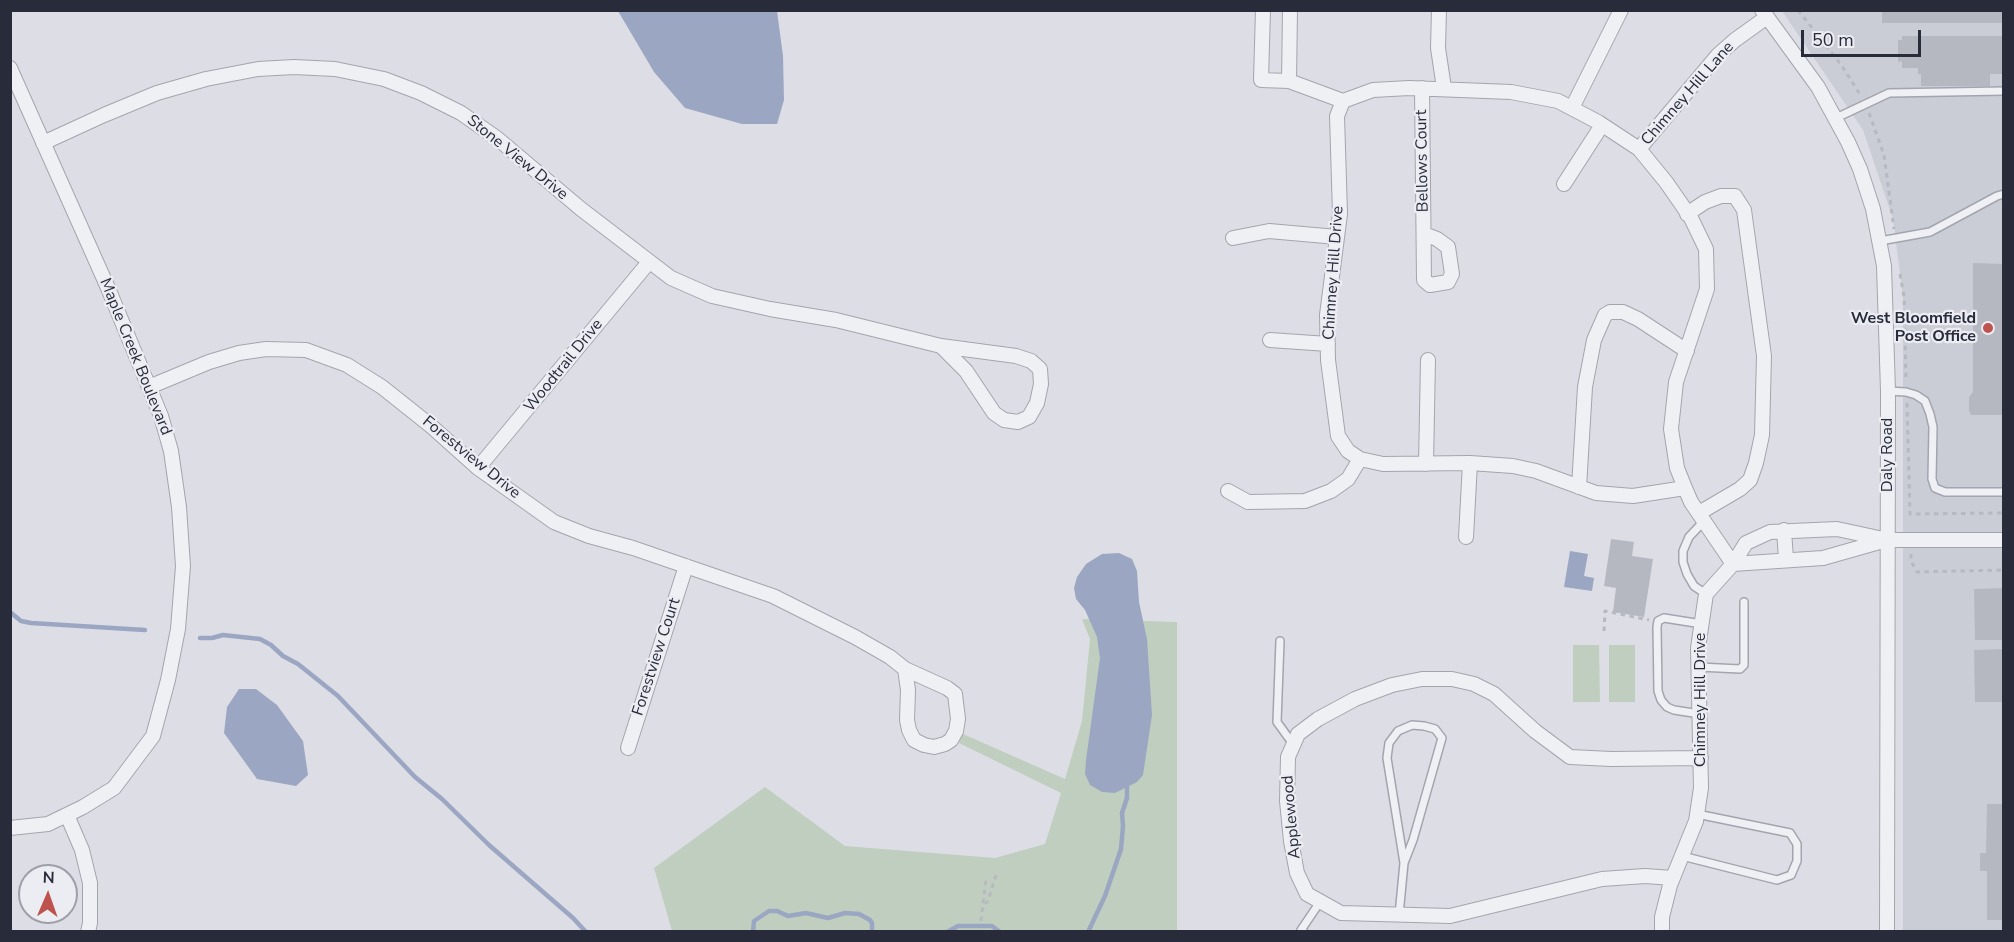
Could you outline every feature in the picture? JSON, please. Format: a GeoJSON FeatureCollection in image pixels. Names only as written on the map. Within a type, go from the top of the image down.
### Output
{"type":"FeatureCollection","features":[{"type":"Feature","properties":{"kind":"street"},"geometry":{"type":"LineString","coordinates":[[1263,10],[1260,80],[1288,81],[1343,101],[1373,90],[1444,88],[1511,92],[1558,101],[1639,149],[1666,182],[1706,249],[1707,289],[1676,382],[1671,429],[1677,468],[1691,502],[1733,564]]}},
{"type":"Feature","properties":{"kind":"street"},"geometry":{"type":"LineString","coordinates":[[1288,81],[1290,10]]}},
{"type":"Feature","properties":{"kind":"street"},"geometry":{"type":"LineString","coordinates":[[1439,10],[1438,48],[1444,88]]}},
{"type":"Feature","properties":{"kind":"street"},"geometry":{"type":"LineString","coordinates":[[1572,108],[1621,10]]}},
{"type":"Feature","properties":{"kind":"street","name":"Daly Road"},"geometry":{"type":"LineString","coordinates":[[1768,12],[1836,118],[1860,169],[1873,209],[1880,241],[1886,296],[1888,391],[1887,932]]}},
{"type":"Feature","properties":{"kind":"street","name":"Chimney Hill Lane"},"geometry":{"type":"LineString","coordinates":[[1639,149],[1718,55],[1768,12]]}},
{"type":"Feature","properties":{"kind":"street","name":"Stone View Drive"},"geometry":{"type":"LineString","coordinates":[[43,143],[157,93],[206,79],[258,69],[294,67],[335,69],[384,79],[422,93],[461,113],[498,139],[581,209],[649,262],[671,278],[712,296],[836,320],[941,346],[1016,356],[1031,361],[1040,369],[1041,384],[1037,403],[1029,417],[1018,422],[1004,420],[994,413],[966,371],[941,346]]}},
{"type":"Feature","properties":{"kind":"street","name":"Maple Creek Boulevard"},"geometry":{"type":"LineString","coordinates":[[10,68],[108,288],[161,416],[171,451],[179,507],[183,566],[175,649],[153,736],[114,788],[48,824],[10,828]]}},
{"type":"Feature","properties":{"kind":"street","name":"Bellows Court"},"geometry":{"type":"LineString","coordinates":[[1422,88],[1424,234]]}},
{"type":"Feature","properties":{"kind":"street","name":"Chimney Hill Drive"},"geometry":{"type":"LineString","coordinates":[[1343,101],[1337,116],[1340,214],[1327,315],[1328,360],[1338,436],[1348,451],[1360,459]]}},
{"type":"Feature","properties":{"kind":"street"},"geometry":{"type":"LineString","coordinates":[[1564,184],[1602,125]]}},
{"type":"Feature","properties":{"kind":"street"},"geometry":{"type":"LineString","coordinates":[[1687,214],[1705,202],[1721,196],[1735,196],[1744,210],[1764,356],[1762,435],[1750,480],[1702,517]]}},
{"type":"Feature","properties":{"kind":"street"},"geometry":{"type":"LineString","coordinates":[[1233,237],[1269,231],[1337,237]]}},
{"type":"Feature","properties":{"kind":"street","name":"Woodtrail Drive"},"geometry":{"type":"LineString","coordinates":[[478,468],[649,262]]}},
{"type":"Feature","properties":{"kind":"street"},"geometry":{"type":"LineString","coordinates":[[1579,487],[1585,387],[1594,340],[1605,315],[1610,312],[1623,312],[1638,319],[1687,351]]}},
{"type":"Feature","properties":{"kind":"street"},"geometry":{"type":"LineString","coordinates":[[1270,340],[1328,344]]}},
{"type":"Feature","properties":{"kind":"street","name":"Forestview Drive"},"geometry":{"type":"LineString","coordinates":[[149,387],[209,362],[238,353],[266,349],[306,350],[347,365],[382,387],[478,468],[554,522],[773,596],[861,640],[905,669],[939,683],[955,694],[958,719],[956,731],[951,740],[945,744],[934,747],[924,746],[914,740],[907,720],[908,690],[905,669]]}},
{"type":"Feature","properties":{"kind":"street"},"geometry":{"type":"LineString","coordinates":[[1426,464],[1428,360]]}},
{"type":"Feature","properties":{"kind":"street"},"geometry":{"type":"LineString","coordinates":[[1228,491],[1248,502],[1305,501],[1331,491],[1348,479],[1360,459],[1383,464],[1470,463],[1513,466],[1536,471],[1596,493],[1633,496],[1685,488]]}},
{"type":"Feature","properties":{"kind":"street"},"geometry":{"type":"LineString","coordinates":[[1466,537],[1470,463]]}},
{"type":"Feature","properties":{"kind":"street"},"geometry":{"type":"LineString","coordinates":[[1706,594],[1733,564],[1746,543],[1770,532],[1837,529],[1888,540],[2004,540]]}},
{"type":"Feature","properties":{"kind":"street"},"geometry":{"type":"LineString","coordinates":[[1784,530],[1786,559]]}},
{"type":"Feature","properties":{"kind":"street"},"geometry":{"type":"LineString","coordinates":[[1733,564],[1823,558],[1888,540]]}},
{"type":"Feature","properties":{"kind":"street","name":"Forestview Court"},"geometry":{"type":"LineString","coordinates":[[628,748],[686,566]]}},
{"type":"Feature","properties":{"kind":"street","name":"Chimney Hill Drive"},"geometry":{"type":"LineString","coordinates":[[1662,932],[1662,917],[1673,878],[1697,814],[1701,788],[1698,648],[1706,594]]}},
{"type":"Feature","properties":{"kind":"street"},"geometry":{"type":"LineString","coordinates":[[1293,744],[1298,734],[1318,719],[1355,699],[1392,685],[1422,680],[1452,679],[1474,684],[1494,694],[1535,731],[1570,757],[1701,758]]}},
{"type":"Feature","properties":{"kind":"street","name":"Applewood"},"geometry":{"type":"LineString","coordinates":[[1293,744],[1288,757],[1287,801],[1297,873],[1307,894],[1341,912],[1450,916],[1602,879],[1645,876],[1673,878]]}},
{"type":"Feature","properties":{"kind":"street"},"geometry":{"type":"LineString","coordinates":[[67,815],[82,850],[90,883],[88,932]]}},
{"type":"Feature","properties":{"kind":"lane"},"geometry":{"type":"LineString","coordinates":[[1836,118],[1889,93],[2004,91]]}},
{"type":"Feature","properties":{"kind":"lane"},"geometry":{"type":"LineString","coordinates":[[1880,241],[1930,232],[2004,194]]}},
{"type":"Feature","properties":{"kind":"lane"},"geometry":{"type":"LineString","coordinates":[[1888,391],[1906,392],[1925,401],[1933,427],[1932,479],[1935,488],[1945,492],[2004,492]]}},
{"type":"Feature","properties":{"kind":"lane"},"geometry":{"type":"LineString","coordinates":[[1702,517],[1683,551],[1683,562],[1694,586],[1706,594]]}},
{"type":"Feature","properties":{"kind":"lane"},"geometry":{"type":"LineString","coordinates":[[1699,667],[1740,669],[1744,665],[1744,602]]}},
{"type":"Feature","properties":{"kind":"lane"},"geometry":{"type":"LineString","coordinates":[[1700,714],[1674,710],[1664,704],[1659,696],[1658,621],[1664,618],[1702,624]]}},
{"type":"Feature","properties":{"kind":"lane"},"geometry":{"type":"LineString","coordinates":[[1280,641],[1277,722],[1293,744]]}},
{"type":"Feature","properties":{"kind":"lane"},"geometry":{"type":"LineString","coordinates":[[1399,915],[1404,863],[1387,758],[1389,743],[1398,732],[1412,725],[1424,726],[1436,729],[1442,738],[1413,840],[1404,863]]}},
{"type":"Feature","properties":{"kind":"lane"},"geometry":{"type":"LineString","coordinates":[[1682,856],[1777,880],[1791,875],[1797,861],[1797,844],[1790,832],[1697,814]]}},
{"type":"Feature","properties":{"kind":"lane"},"geometry":{"type":"LineString","coordinates":[[1302,931],[1320,902]]}},
{"type":"Feature","properties":{"kind":"path"},"geometry":{"type":"LineString","coordinates":[[1917,572],[2004,570]]}},
{"type":"Feature","properties":{"kind":"path"},"geometry":{"type":"LineString","coordinates":[[1604,631],[1605,611],[1658,621]]}},
{"type":"Feature","properties":{"kind":"path"},"geometry":{"type":"LineString","coordinates":[[984,906],[988,901],[996,875]]}},
{"type":"Feature","properties":{"kind":"path"},"geometry":{"type":"LineString","coordinates":[[981,921],[986,879]]}},
{"type":"Feature","properties":{"kind":"shaded area"},"geometry":{"type":"Polygon","coordinates":[[[1782,11],[2003,11],[2003,931],[1903,931],[1903,297],[1893,219],[1863,130],[1782,11]]]}},
{"type":"Feature","properties":{"kind":"green space"},"geometry":{"type":"Polygon","coordinates":[[[1082,619],[1177,622],[1177,931],[672,931],[654,868],[765,787],[845,846],[995,858],[1045,844],[1061,793],[959,743],[963,734],[1065,779],[1082,721],[1090,639],[1082,619]]]}},
{"type":"Feature","properties":{"kind":"green space"},"geometry":{"type":"Polygon","coordinates":[[[1573,645],[1599,645],[1600,702],[1573,702],[1573,645]]]}},
{"type":"Feature","properties":{"kind":"green space"},"geometry":{"type":"Polygon","coordinates":[[[1609,645],[1635,645],[1635,702],[1609,702],[1609,645]]]}},
{"type":"Feature","properties":{"kind":"water"},"geometry":{"type":"Polygon","coordinates":[[[618,11],[777,11],[783,56],[784,100],[777,124],[742,124],[685,108],[654,72],[618,11]]]}},
{"type":"Feature","properties":{"kind":"water"},"geometry":{"type":"Polygon","coordinates":[[[1570,551],[1588,554],[1584,576],[1594,578],[1592,591],[1564,587],[1570,551]]]}},
{"type":"Feature","properties":{"kind":"water"},"geometry":{"type":"Polygon","coordinates":[[[1119,553],[1132,559],[1137,571],[1139,602],[1147,639],[1152,715],[1143,775],[1137,782],[1115,793],[1102,792],[1090,785],[1085,774],[1100,658],[1097,637],[1085,610],[1076,599],[1074,588],[1077,577],[1086,564],[1102,554],[1119,553]]]}},
{"type":"Feature","properties":{"kind":"water"},"geometry":{"type":"Polygon","coordinates":[[[239,689],[256,689],[277,705],[303,741],[308,775],[296,786],[257,779],[224,733],[227,707],[239,689]]]}},
{"type":"Feature","properties":{"kind":"building"},"geometry":{"type":"Polygon","coordinates":[[[1882,10],[2004,10],[2004,23],[1882,23],[1882,10]]]}},
{"type":"Feature","properties":{"kind":"building"},"geometry":{"type":"Polygon","coordinates":[[[1902,36],[2003,36],[2003,74],[1990,74],[1990,86],[1921,86],[1921,74],[1918,74],[1918,68],[1902,68],[1902,61],[1898,62],[1898,40],[1902,40],[1902,36]]]}},
{"type":"Feature","properties":{"kind":"building","name":"West Bloomfield Post Office"},"geometry":{"type":"Polygon","coordinates":[[[1973,263],[2004,264],[2004,415],[1971,415],[1969,411],[1969,397],[1973,392],[1973,263]]]}},
{"type":"Feature","properties":{"kind":"building"},"geometry":{"type":"Polygon","coordinates":[[[1611,539],[1634,542],[1632,556],[1653,559],[1644,617],[1613,612],[1616,588],[1604,586],[1611,539]]]}},
{"type":"Feature","properties":{"kind":"building"},"geometry":{"type":"Polygon","coordinates":[[[2004,588],[2004,640],[1975,640],[1974,589],[2004,588]]]}},
{"type":"Feature","properties":{"kind":"building"},"geometry":{"type":"Polygon","coordinates":[[[2004,649],[2004,702],[1975,702],[1974,650],[2004,649]]]}},
{"type":"Feature","properties":{"kind":"building"},"geometry":{"type":"Polygon","coordinates":[[[1987,804],[2004,804],[2004,920],[1987,920],[1987,871],[1980,871],[1980,853],[1986,853],[1987,804]]]}},
{"type":"Feature","properties":{"kind":"waterway"},"geometry":{"type":"LineString","coordinates":[[10,612],[21,621],[31,623],[145,630]]}},
{"type":"Feature","properties":{"kind":"waterway"},"geometry":{"type":"LineString","coordinates":[[200,638],[223,635],[260,639],[298,664],[338,696],[415,777],[442,799],[489,845],[586,932]]}},
{"type":"Feature","properties":{"kind":"waterway"},"geometry":{"type":"LineString","coordinates":[[1088,932],[1105,896],[1121,849],[1122,813],[1127,798],[1127,784]]}},
{"type":"Feature","properties":{"kind":"waterway"},"geometry":{"type":"LineString","coordinates":[[753,932],[754,921],[769,911],[777,911],[788,916],[806,913],[828,918],[845,913],[859,914],[870,920],[872,932]]}},
{"type":"Feature","properties":{"kind":"waterway"},"geometry":{"type":"LineString","coordinates":[[947,932],[958,926],[992,926],[1000,932]]}},
{"type":"Feature","properties":{"kind":"place","name":"West Bloomfield Post Office"},"geometry":{"type":"Point","coordinates":[1988,328]}}]}
